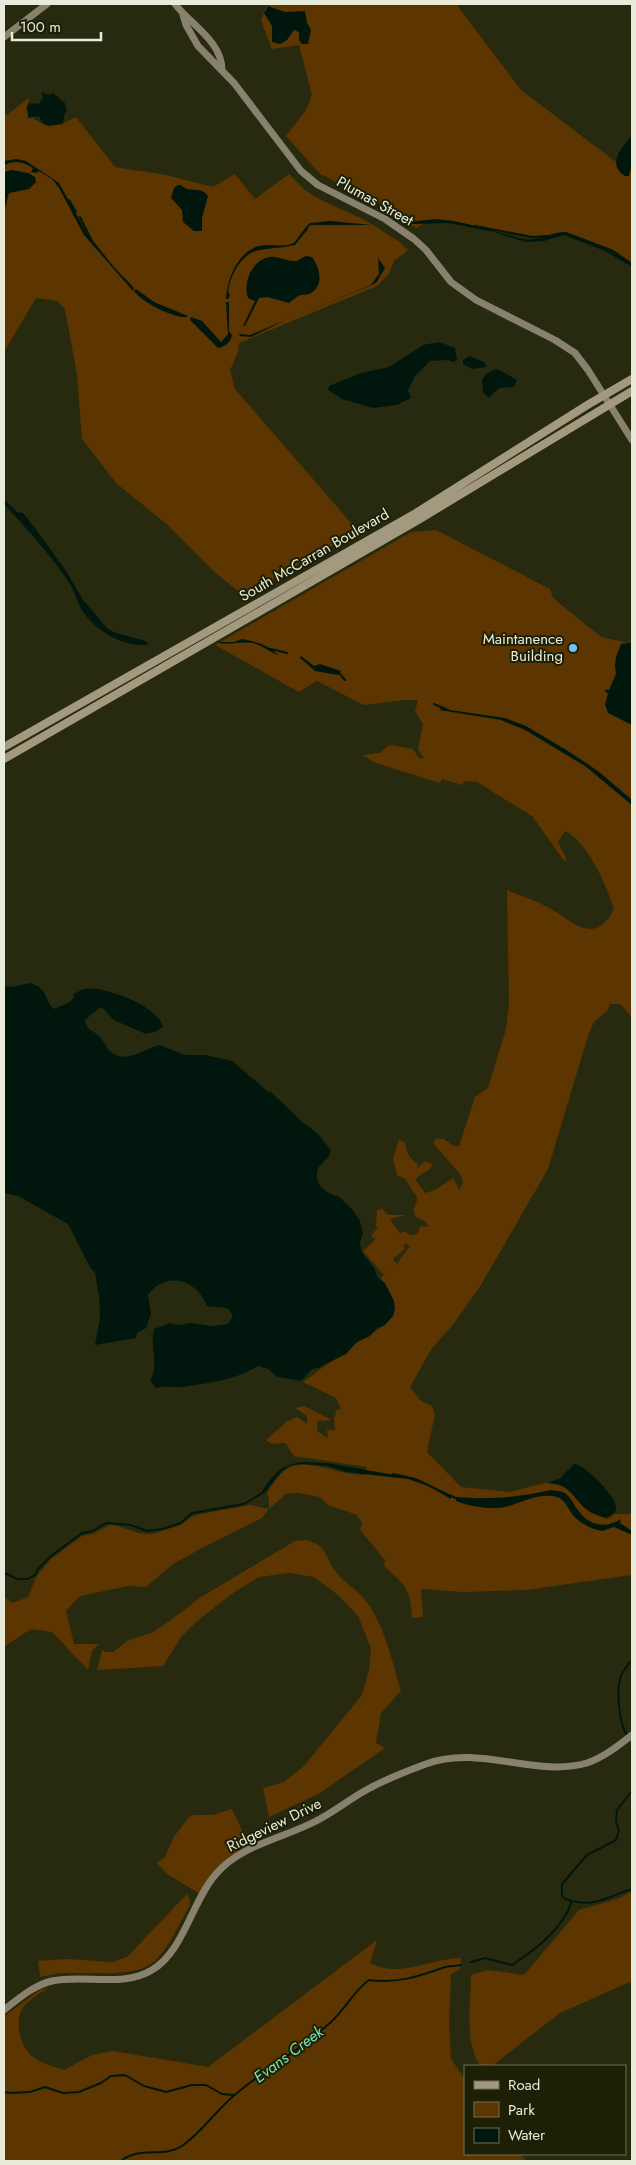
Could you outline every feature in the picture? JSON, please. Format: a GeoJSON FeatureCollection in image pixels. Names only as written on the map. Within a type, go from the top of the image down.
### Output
{"type":"FeatureCollection","features":[{"type":"Feature","properties":{"kind":"main road","name":"South McCarran Boulevard"},"geometry":{"type":"LineString","coordinates":[[4,747],[416,513],[632,379]]}},
{"type":"Feature","properties":{"kind":"main road","name":"South McCarran Boulevard"},"geometry":{"type":"LineString","coordinates":[[4,759],[420,519],[632,391]]}},
{"type":"Feature","properties":{"kind":"street"},"geometry":{"type":"LineString","coordinates":[[4,37],[47,4]]}},
{"type":"Feature","properties":{"kind":"street","name":"Plumas Street"},"geometry":{"type":"LineString","coordinates":[[175,4],[183,15],[210,40],[222,62],[222,70]]}},
{"type":"Feature","properties":{"kind":"street","name":"Plumas Street"},"geometry":{"type":"LineString","coordinates":[[183,15],[186,25],[198,46],[222,70],[290,159],[309,178],[335,195],[386,219],[414,239],[426,250],[451,282],[476,300],[566,346],[582,361],[632,440]]}},
{"type":"Feature","properties":{"kind":"street","name":"Ridgeview Drive"},"geometry":{"type":"LineString","coordinates":[[4,2010],[34,1988],[51,1981],[130,1978],[152,1971],[170,1954],[208,1885],[227,1863],[241,1854],[318,1821],[360,1793],[384,1781],[429,1763],[455,1757],[473,1757],[553,1766],[577,1765],[607,1754],[632,1735]]}},
{"type":"Feature","properties":{"kind":"green space"},"geometry":{"type":"Polygon","coordinates":[[[269,4],[456,4],[521,90],[632,172],[632,265],[612,250],[557,233],[543,237],[514,234],[445,220],[429,221],[416,228],[378,202],[320,174],[286,136],[306,110],[312,95],[299,45],[272,49],[261,21],[269,4]]]}},
{"type":"Feature","properties":{"kind":"green space"},"geometry":{"type":"Polygon","coordinates":[[[30,97],[26,109],[37,121],[43,124],[55,125],[76,117],[115,167],[166,175],[213,187],[235,174],[255,199],[289,174],[306,191],[365,220],[401,243],[408,250],[394,261],[389,274],[377,286],[239,343],[238,352],[230,370],[235,389],[358,531],[244,596],[217,574],[169,526],[116,483],[82,439],[77,375],[65,309],[57,301],[36,298],[4,352],[4,117],[30,97]]]}},
{"type":"Feature","properties":{"kind":"green space"},"geometry":{"type":"Polygon","coordinates":[[[436,530],[550,589],[553,598],[601,637],[624,642],[632,647],[632,1017],[620,1004],[610,1004],[607,1011],[594,1022],[588,1036],[548,1169],[481,1285],[452,1326],[432,1348],[410,1387],[421,1401],[432,1406],[435,1414],[427,1452],[461,1487],[509,1492],[545,1483],[561,1484],[587,1508],[599,1516],[607,1519],[615,1514],[632,1514],[632,1575],[526,1590],[463,1592],[421,1589],[423,1617],[412,1618],[410,1600],[406,1588],[384,1566],[385,1560],[360,1530],[362,1523],[357,1515],[328,1505],[320,1497],[298,1493],[286,1494],[269,1509],[267,1493],[281,1474],[293,1466],[307,1465],[365,1475],[367,1467],[294,1456],[285,1443],[272,1444],[266,1440],[286,1422],[297,1417],[307,1424],[307,1416],[295,1408],[304,1406],[332,1420],[318,1421],[317,1431],[328,1438],[327,1430],[335,1430],[334,1419],[337,1409],[341,1410],[336,1398],[303,1382],[356,1343],[385,1325],[393,1303],[381,1278],[397,1264],[384,1275],[363,1251],[375,1240],[371,1235],[378,1228],[376,1227],[377,1210],[382,1209],[388,1215],[406,1215],[390,1219],[400,1233],[404,1231],[411,1235],[417,1234],[421,1226],[429,1227],[425,1221],[416,1217],[413,1210],[418,1199],[405,1179],[397,1175],[393,1159],[399,1140],[405,1142],[408,1155],[418,1164],[417,1169],[425,1161],[433,1164],[430,1169],[415,1179],[425,1193],[435,1190],[453,1178],[459,1191],[463,1182],[460,1174],[433,1143],[436,1139],[444,1139],[453,1146],[459,1146],[475,1097],[488,1088],[506,1029],[509,1005],[507,890],[546,906],[584,928],[600,927],[614,909],[589,854],[581,844],[565,831],[558,842],[566,858],[565,862],[532,816],[477,782],[465,781],[462,785],[442,779],[440,783],[376,763],[362,755],[380,753],[389,745],[413,749],[419,758],[424,758],[418,749],[423,724],[415,711],[418,700],[364,705],[317,681],[299,692],[215,645],[411,532],[436,530]],[[407,1243],[403,1246],[405,1249],[393,1259],[397,1264],[408,1248],[410,1248],[407,1243]]]}},
{"type":"Feature","properties":{"kind":"green space"},"geometry":{"type":"Polygon","coordinates":[[[250,1505],[269,1509],[262,1518],[173,1564],[146,1587],[129,1586],[80,1596],[66,1611],[74,1644],[99,1644],[92,1651],[88,1670],[52,1632],[31,1629],[5,1646],[4,1652],[4,1597],[13,1603],[28,1597],[37,1576],[50,1560],[82,1536],[95,1533],[111,1524],[139,1533],[152,1534],[181,1525],[191,1517],[201,1514],[250,1505]]]}},
{"type":"Feature","properties":{"kind":"green space"},"geometry":{"type":"Polygon","coordinates":[[[306,1540],[318,1545],[325,1552],[336,1572],[363,1597],[373,1611],[387,1644],[401,1691],[381,1713],[376,1743],[385,1748],[320,1793],[269,1817],[263,1788],[284,1782],[304,1766],[362,1695],[369,1670],[371,1648],[358,1616],[338,1595],[314,1577],[289,1573],[259,1577],[233,1593],[197,1621],[181,1637],[163,1666],[97,1670],[102,1650],[113,1652],[127,1641],[153,1632],[201,1597],[295,1541],[306,1540]]]}},
{"type":"Feature","properties":{"kind":"green space"},"geometry":{"type":"Polygon","coordinates":[[[232,1809],[251,1850],[234,1859],[202,1895],[167,1874],[157,1863],[165,1857],[173,1838],[189,1817],[194,1815],[213,1815],[232,1809]]]}},
{"type":"Feature","properties":{"kind":"green space"},"geometry":{"type":"Polygon","coordinates":[[[632,1891],[632,1981],[560,2013],[493,2065],[480,2065],[475,2056],[470,2034],[471,1975],[488,1970],[524,1975],[579,1910],[620,1898],[632,1891]]]}},
{"type":"Feature","properties":{"kind":"green space"},"geometry":{"type":"Polygon","coordinates":[[[187,1894],[190,1899],[190,1905],[174,1934],[155,1961],[147,1966],[126,1972],[64,1973],[40,1977],[38,1961],[66,1959],[113,1962],[127,1957],[187,1894]]]}},
{"type":"Feature","properties":{"kind":"green space"},"geometry":{"type":"Polygon","coordinates":[[[377,1940],[370,1963],[381,1967],[404,1968],[461,1958],[460,1969],[451,1974],[449,2023],[451,2059],[464,2078],[464,2155],[522,2155],[526,2161],[4,2161],[4,2016],[40,1990],[48,1988],[24,2006],[20,2014],[19,2025],[22,2042],[28,2052],[43,2063],[64,2070],[92,2055],[113,2051],[208,2067],[377,1940]]]}},
{"type":"Feature","properties":{"kind":"water"},"geometry":{"type":"Polygon","coordinates":[[[268,6],[285,12],[305,11],[307,23],[311,30],[308,44],[302,44],[299,40],[299,32],[294,30],[287,40],[280,44],[272,42],[272,26],[264,13],[268,6]]]}},
{"type":"Feature","properties":{"kind":"water"},"geometry":{"type":"Polygon","coordinates":[[[41,92],[50,95],[53,93],[65,103],[67,110],[64,115],[63,124],[48,126],[43,123],[39,116],[28,118],[27,106],[30,103],[39,104],[43,98],[41,92]]]}},
{"type":"Feature","properties":{"kind":"water"},"geometry":{"type":"Polygon","coordinates":[[[632,135],[631,166],[629,176],[625,176],[619,171],[616,161],[620,150],[632,135]]]}},
{"type":"Feature","properties":{"kind":"water"},"geometry":{"type":"Polygon","coordinates":[[[16,159],[26,161],[59,183],[87,233],[113,266],[134,288],[133,291],[84,235],[53,180],[39,171],[37,173],[31,172],[33,168],[26,164],[12,162],[4,165],[4,161],[16,159]]]}},
{"type":"Feature","properties":{"kind":"water"},"geometry":{"type":"Polygon","coordinates":[[[12,170],[28,173],[35,177],[36,182],[29,189],[9,193],[4,213],[4,172],[12,170]]]}},
{"type":"Feature","properties":{"kind":"water"},"geometry":{"type":"Polygon","coordinates":[[[178,185],[202,191],[208,196],[202,218],[202,231],[194,231],[183,222],[182,210],[171,198],[174,188],[178,185]]]}},
{"type":"Feature","properties":{"kind":"water"},"geometry":{"type":"Polygon","coordinates":[[[436,219],[469,224],[528,240],[565,232],[617,254],[629,262],[632,267],[605,251],[564,235],[544,241],[525,242],[494,232],[448,223],[413,224],[408,222],[436,219]]]}},
{"type":"Feature","properties":{"kind":"water"},"geometry":{"type":"Polygon","coordinates":[[[330,221],[372,225],[312,225],[311,223],[330,221]]]}},
{"type":"Feature","properties":{"kind":"water"},"geometry":{"type":"Polygon","coordinates":[[[306,227],[308,229],[295,245],[256,251],[241,261],[231,279],[228,291],[230,295],[226,299],[232,272],[242,256],[258,246],[294,243],[306,227]]]}},
{"type":"Feature","properties":{"kind":"water"},"geometry":{"type":"Polygon","coordinates":[[[306,256],[312,257],[319,272],[319,282],[314,291],[309,294],[299,295],[289,303],[267,297],[259,298],[245,326],[243,326],[255,301],[248,298],[247,286],[250,273],[257,263],[269,257],[296,261],[306,256]]]}},
{"type":"Feature","properties":{"kind":"water"},"geometry":{"type":"Polygon","coordinates":[[[378,258],[385,268],[376,283],[306,312],[371,285],[379,274],[378,258]]]}},
{"type":"Feature","properties":{"kind":"water"},"geometry":{"type":"Polygon","coordinates":[[[136,289],[154,302],[188,316],[181,317],[159,309],[138,296],[134,291],[136,289]]]}},
{"type":"Feature","properties":{"kind":"water"},"geometry":{"type":"Polygon","coordinates":[[[226,302],[229,302],[229,331],[232,335],[227,344],[218,348],[190,320],[191,317],[202,321],[221,342],[228,334],[226,302]]]}},
{"type":"Feature","properties":{"kind":"water"},"geometry":{"type":"Polygon","coordinates":[[[284,321],[251,337],[240,336],[239,334],[250,335],[284,321]]]}},
{"type":"Feature","properties":{"kind":"water"},"geometry":{"type":"Polygon","coordinates":[[[439,342],[455,348],[457,360],[453,362],[448,360],[430,361],[415,376],[408,390],[411,398],[397,405],[373,408],[342,399],[328,390],[329,386],[361,373],[389,367],[423,345],[439,342]]]}},
{"type":"Feature","properties":{"kind":"water"},"geometry":{"type":"Polygon","coordinates":[[[470,356],[484,362],[487,367],[472,369],[463,364],[463,360],[470,356]]]}},
{"type":"Feature","properties":{"kind":"water"},"geometry":{"type":"Polygon","coordinates":[[[495,369],[517,380],[514,387],[499,388],[489,398],[483,392],[482,380],[485,375],[495,369]]]}},
{"type":"Feature","properties":{"kind":"water"},"geometry":{"type":"Polygon","coordinates":[[[4,499],[17,512],[23,513],[35,528],[66,571],[83,600],[108,629],[146,641],[148,645],[138,645],[118,640],[91,622],[79,605],[71,586],[63,574],[38,542],[4,504],[4,499]]]}},
{"type":"Feature","properties":{"kind":"water"},"geometry":{"type":"Polygon","coordinates":[[[242,639],[266,646],[278,655],[252,643],[219,642],[234,642],[242,639]]]}},
{"type":"Feature","properties":{"kind":"water"},"geometry":{"type":"Polygon","coordinates":[[[632,643],[632,725],[608,713],[605,704],[608,694],[604,690],[609,690],[616,674],[616,657],[621,644],[632,643]]]}},
{"type":"Feature","properties":{"kind":"water"},"geometry":{"type":"Polygon","coordinates":[[[301,656],[314,666],[320,664],[341,671],[338,675],[315,671],[300,658],[301,656]]]}},
{"type":"Feature","properties":{"kind":"water"},"geometry":{"type":"Polygon","coordinates":[[[442,706],[450,710],[505,718],[526,726],[598,771],[632,800],[632,805],[585,766],[525,730],[501,720],[440,710],[442,706]]]}},
{"type":"Feature","properties":{"kind":"water"},"geometry":{"type":"Polygon","coordinates":[[[30,983],[41,988],[54,1009],[70,1002],[74,997],[73,994],[84,989],[104,990],[141,1005],[159,1019],[163,1027],[155,1032],[146,1034],[114,1020],[102,1008],[99,1008],[85,1020],[86,1024],[98,1035],[109,1050],[121,1057],[134,1055],[160,1045],[185,1055],[205,1055],[232,1061],[267,1091],[271,1092],[319,1135],[331,1150],[329,1156],[318,1168],[318,1182],[323,1189],[335,1196],[337,1195],[353,1210],[360,1221],[363,1233],[360,1242],[361,1251],[374,1268],[378,1278],[385,1283],[394,1301],[395,1309],[393,1316],[385,1325],[377,1328],[370,1336],[357,1342],[346,1354],[318,1368],[312,1369],[301,1381],[278,1377],[268,1369],[258,1366],[241,1375],[222,1380],[183,1387],[156,1388],[150,1381],[154,1368],[154,1329],[170,1323],[212,1326],[228,1324],[233,1315],[227,1308],[207,1306],[196,1290],[189,1285],[180,1281],[172,1281],[155,1287],[148,1295],[151,1314],[146,1328],[137,1333],[136,1338],[95,1345],[100,1318],[95,1272],[91,1269],[68,1224],[18,1196],[4,1193],[4,986],[12,987],[30,983]]]}},
{"type":"Feature","properties":{"kind":"water"},"geometry":{"type":"Polygon","coordinates":[[[295,1463],[326,1463],[418,1479],[451,1495],[451,1499],[428,1486],[408,1479],[346,1472],[328,1466],[303,1464],[291,1465],[282,1471],[264,1493],[262,1491],[283,1468],[295,1463]]]}},
{"type":"Feature","properties":{"kind":"water"},"geometry":{"type":"Polygon","coordinates":[[[574,1464],[586,1470],[601,1483],[613,1499],[616,1510],[612,1515],[606,1518],[592,1513],[567,1489],[548,1483],[560,1478],[574,1464]]]}},
{"type":"Feature","properties":{"kind":"water"},"geometry":{"type":"Polygon","coordinates":[[[551,1490],[565,1493],[570,1497],[576,1508],[592,1523],[603,1525],[621,1519],[620,1523],[632,1531],[632,1535],[614,1527],[602,1531],[586,1525],[578,1520],[564,1502],[557,1497],[537,1497],[499,1508],[480,1507],[456,1501],[456,1497],[504,1497],[551,1490]]]}},
{"type":"Feature","properties":{"kind":"waterway"},"geometry":{"type":"LineString","coordinates":[[69,200],[76,212]]}},
{"type":"Feature","properties":{"kind":"waterway"},"geometry":{"type":"LineString","coordinates":[[80,217],[91,239]]}},
{"type":"Feature","properties":{"kind":"waterway"},"geometry":{"type":"LineString","coordinates":[[306,229],[310,224],[314,224]]}},
{"type":"Feature","properties":{"kind":"waterway"},"geometry":{"type":"LineString","coordinates":[[475,226],[532,237],[549,236]]}},
{"type":"Feature","properties":{"kind":"waterway"},"geometry":{"type":"LineString","coordinates":[[574,236],[613,251],[632,264]]}},
{"type":"Feature","properties":{"kind":"waterway"},"geometry":{"type":"LineString","coordinates":[[271,649],[287,653]]}},
{"type":"Feature","properties":{"kind":"waterway"},"geometry":{"type":"LineString","coordinates":[[339,673],[345,680]]}},
{"type":"Feature","properties":{"kind":"waterway"},"geometry":{"type":"LineString","coordinates":[[434,704],[443,708]]}},
{"type":"Feature","properties":{"kind":"waterway"},"geometry":{"type":"LineString","coordinates":[[393,1474],[415,1479]]}},
{"type":"Feature","properties":{"kind":"waterway"},"geometry":{"type":"LineString","coordinates":[[4,1573],[18,1579],[28,1579],[35,1575],[38,1569],[51,1556],[82,1533],[93,1531],[106,1523],[131,1525],[147,1531],[162,1529],[181,1523],[192,1513],[244,1504],[264,1492]]}},
{"type":"Feature","properties":{"kind":"waterway"},"geometry":{"type":"LineString","coordinates":[[449,1495],[458,1499]]}},
{"type":"Feature","properties":{"kind":"waterway"},"geometry":{"type":"LineString","coordinates":[[626,1734],[620,1714],[619,1682],[632,1660]]}},
{"type":"Feature","properties":{"kind":"waterway"},"geometry":{"type":"LineString","coordinates":[[632,1791],[617,1810],[616,1821],[619,1831],[616,1840],[587,1855],[562,1884],[562,1896],[565,1899],[584,1903],[600,1901],[632,1889]]}},
{"type":"Feature","properties":{"kind":"waterway","name":"Evans Creek"},"geometry":{"type":"LineString","coordinates":[[471,1962],[485,1958],[512,1965],[548,1938],[562,1921],[572,1901]]}},
{"type":"Feature","properties":{"kind":"waterway","name":"Evans Creek"},"geometry":{"type":"LineString","coordinates":[[121,2161],[136,2154],[167,2151],[182,2146],[197,2134],[237,2093],[331,2022],[369,1980],[399,1980],[445,1967],[461,1965]]}},
{"type":"Feature","properties":{"kind":"waterway"},"geometry":{"type":"LineString","coordinates":[[4,2092],[30,2092],[45,2087],[63,2093],[79,2092],[101,2083],[111,2076],[125,2075],[144,2086],[166,2092],[192,2085],[206,2085],[222,2094],[233,2095]]}},
{"type":"Feature","properties":{"kind":"place","name":"Maintanence Building"},"geometry":{"type":"Point","coordinates":[573,648]}}]}
